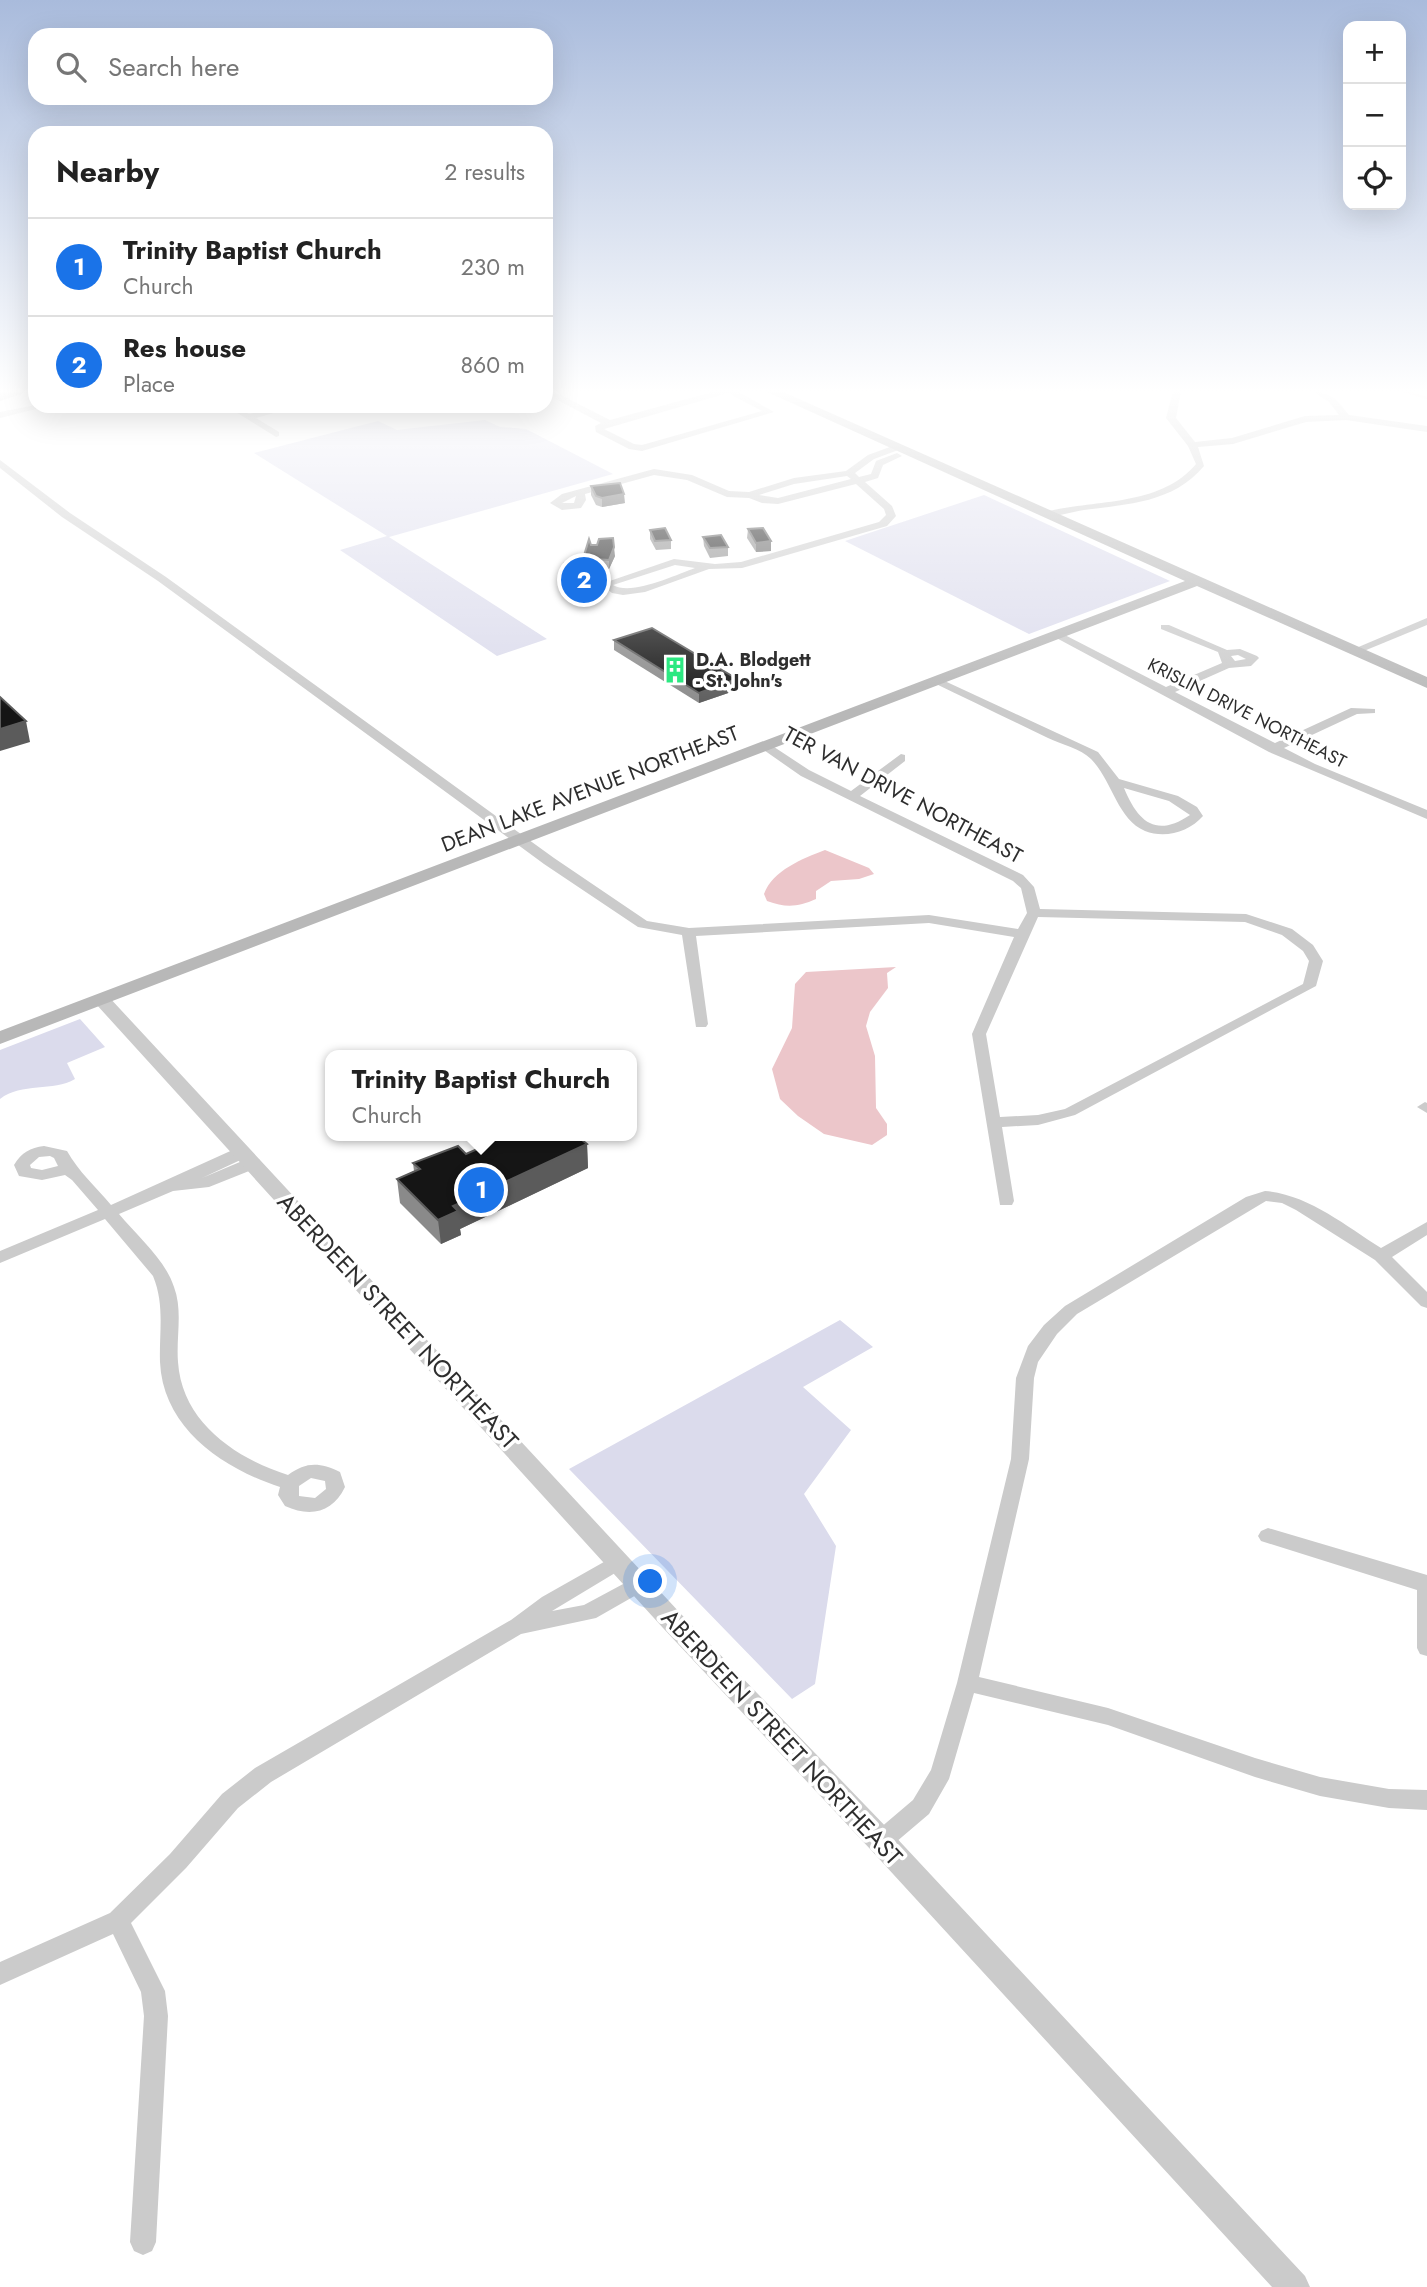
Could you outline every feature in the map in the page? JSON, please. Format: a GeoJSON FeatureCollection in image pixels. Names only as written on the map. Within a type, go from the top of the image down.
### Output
{"type":"FeatureCollection","features":[{"type":"Feature","properties":{"kind":"main road"},"geometry":{"type":"LineString","coordinates":[[1013,498],[1427,683]]}},
{"type":"Feature","properties":{"kind":"main road","name":"DEAN LAKE AVENUE NORTHEAST"},"geometry":{"type":"LineString","coordinates":[[0,1038],[1197,580]]}},
{"type":"Feature","properties":{"kind":"street"},"geometry":{"type":"LineString","coordinates":[[45,498],[162,579],[520,839],[643,924],[689,932],[908,919],[951,921],[1022,934]]}},
{"type":"Feature","properties":{"kind":"street"},"geometry":{"type":"LineString","coordinates":[[757,498],[778,502],[794,498]]}},
{"type":"Feature","properties":{"kind":"street"},"geometry":{"type":"LineString","coordinates":[[709,566],[633,591],[612,590],[606,584],[674,562],[709,566],[742,565],[883,524],[891,516],[889,508],[878,498]]}},
{"type":"Feature","properties":{"kind":"street"},"geometry":{"type":"LineString","coordinates":[[1049,514],[1145,498]]}},
{"type":"Feature","properties":{"kind":"street"},"geometry":{"type":"LineString","coordinates":[[1355,651],[1427,621]]}},
{"type":"Feature","properties":{"kind":"street"},"geometry":{"type":"LineString","coordinates":[[1166,627],[1227,659],[1167,691]]}},
{"type":"Feature","properties":{"kind":"street","name":"KRISLIN DRIVE NORTHEAST"},"geometry":{"type":"LineString","coordinates":[[1055,634],[1273,749],[1364,791],[1427,815]]}},
{"type":"Feature","properties":{"kind":"street"},"geometry":{"type":"LineString","coordinates":[[936,680],[1094,754],[1115,782],[1129,815],[1142,825],[1157,831],[1172,830],[1197,816],[1189,805],[1177,799],[1115,782]]}},
{"type":"Feature","properties":{"kind":"street"},"geometry":{"type":"LineString","coordinates":[[1273,749],[1355,710],[1371,711]]}},
{"type":"Feature","properties":{"kind":"street","name":"TER VAN DRIVE NORTHEAST"},"geometry":{"type":"LineString","coordinates":[[764,746],[805,773],[1018,878],[1027,887],[1034,913]]}},
{"type":"Feature","properties":{"kind":"street"},"geometry":{"type":"LineString","coordinates":[[852,796],[901,758]]}},
{"type":"Feature","properties":{"kind":"street"},"geometry":{"type":"LineString","coordinates":[[995,1122],[1038,1120],[1070,1112],[1309,986],[1317,961],[1308,948],[1272,925],[1219,916],[1034,913],[1022,934],[979,1034],[1006,1201]]}},
{"type":"Feature","properties":{"kind":"street"},"geometry":{"type":"LineString","coordinates":[[689,932],[701,1024]]}},
{"type":"Feature","properties":{"kind":"street","name":"ABERDEEN STREET NORTHEAST"},"geometry":{"type":"LineString","coordinates":[[102,1000],[638,1584],[881,1841],[1294,2287]]}},
{"type":"Feature","properties":{"kind":"street"},"geometry":{"type":"LineString","coordinates":[[0,1257],[166,1188],[203,1183],[248,1158]]}},
{"type":"Feature","properties":{"kind":"street"},"geometry":{"type":"LineString","coordinates":[[67,1169],[78,1175],[168,1290],[172,1307],[169,1366],[176,1395],[194,1426],[223,1453],[266,1477],[289,1483]]}},
{"type":"Feature","properties":{"kind":"street"},"geometry":{"type":"LineString","coordinates":[[881,1841],[912,1816],[929,1797],[940,1772],[967,1683],[1020,1459],[1026,1423],[1022,1384],[1032,1350],[1053,1325],[1072,1310],[1252,1201],[1265,1196],[1285,1198],[1302,1206],[1381,1256],[1427,1302]]}},
{"type":"Feature","properties":{"kind":"street"},"geometry":{"type":"LineString","coordinates":[[1381,1256],[1427,1227]]}},
{"type":"Feature","properties":{"kind":"street"},"geometry":{"type":"LineString","coordinates":[[1269,1536],[1427,1584],[1427,1648]]}},
{"type":"Feature","properties":{"kind":"street"},"geometry":{"type":"LineString","coordinates":[[0,1973],[118,1920],[171,1869],[230,1801],[263,1775],[518,1626],[618,1562]]}},
{"type":"Feature","properties":{"kind":"street"},"geometry":{"type":"LineString","coordinates":[[518,1626],[589,1612],[638,1584]]}},
{"type":"Feature","properties":{"kind":"street"},"geometry":{"type":"LineString","coordinates":[[967,1683],[1079,1708],[1153,1731],[1295,1783],[1348,1793],[1427,1800]]}},
{"type":"Feature","properties":{"kind":"street"},"geometry":{"type":"LineString","coordinates":[[118,1920],[153,1991],[156,2016],[143,2242]]}},
{"type":"Feature","properties":{"kind":"shaded area"},"geometry":{"type":"Polygon","coordinates":[[[326,498],[529,498],[389,537],[547,639],[497,656],[340,550],[387,536],[326,498]]]}},
{"type":"Feature","properties":{"kind":"shaded area"},"geometry":{"type":"Polygon","coordinates":[[[976,498],[990,498],[1170,581],[1029,634],[845,541],[976,498]]]}},
{"type":"Feature","properties":{"kind":"shaded area"},"geometry":{"type":"Polygon","coordinates":[[[825,850],[869,868],[874,874],[859,879],[831,881],[816,891],[816,899],[803,904],[786,906],[767,901],[764,894],[774,878],[798,862],[825,850]]]}},
{"type":"Feature","properties":{"kind":"shaded area"},"geometry":{"type":"Polygon","coordinates":[[[896,967],[887,973],[888,988],[870,1012],[866,1026],[875,1056],[876,1108],[887,1124],[887,1135],[872,1145],[824,1134],[780,1099],[772,1069],[792,1028],[795,984],[806,972],[896,967]]]}},
{"type":"Feature","properties":{"kind":"shaded area"},"geometry":{"type":"Polygon","coordinates":[[[80,1019],[105,1047],[67,1063],[75,1079],[57,1085],[18,1091],[0,1099],[0,1050],[80,1019]]]}},
{"type":"Feature","properties":{"kind":"shaded area"},"geometry":{"type":"Polygon","coordinates":[[[840,1320],[873,1347],[803,1387],[851,1430],[804,1494],[836,1546],[815,1684],[792,1699],[569,1469],[840,1320]]]}},
{"type":"Feature","properties":{"kind":"building"},"geometry":{"type":"Polygon","coordinates":[[[665,528],[671,540],[655,541],[650,530],[665,528]]]}},
{"type":"Feature","properties":{"kind":"building"},"geometry":{"type":"Polygon","coordinates":[[[763,528],[771,541],[756,543],[748,529],[763,528]]]}},
{"type":"Feature","properties":{"kind":"building"},"geometry":{"type":"Polygon","coordinates":[[[721,535],[728,547],[710,548],[703,537],[721,535]]]}},
{"type":"Feature","properties":{"kind":"building"},"geometry":{"type":"Polygon","coordinates":[[[613,538],[614,547],[609,560],[596,559],[601,571],[591,576],[570,576],[565,563],[582,562],[589,539],[591,545],[597,545],[599,539],[613,538]]]}},
{"type":"Feature","properties":{"kind":"building","name":"D.A. Blodgett - St. John's"},"geometry":{"type":"Polygon","coordinates":[[[652,628],[737,679],[699,693],[614,640],[652,628]]]}},
{"type":"Feature","properties":{"kind":"building"},"geometry":{"type":"Polygon","coordinates":[[[0,697],[26,721],[0,729],[0,697]]]}},
{"type":"Feature","properties":{"kind":"building"},"geometry":{"type":"Polygon","coordinates":[[[486,1141],[583,1141],[587,1144],[453,1206],[458,1211],[438,1220],[397,1179],[420,1169],[413,1163],[458,1146],[466,1154],[489,1144],[486,1141]]]}},
{"type":"Feature","properties":{"kind":"place","name":"Res house"},"geometry":{"type":"Point","coordinates":[584,580]}},
{"type":"Feature","properties":{"kind":"place","name":"D.A. Blodgett - St. John's"},"geometry":{"type":"Point","coordinates":[675,670]}},
{"type":"Feature","properties":{"kind":"place","name":"Trinity Baptist Church"},"geometry":{"type":"Point","coordinates":[481,1190]}}]}
